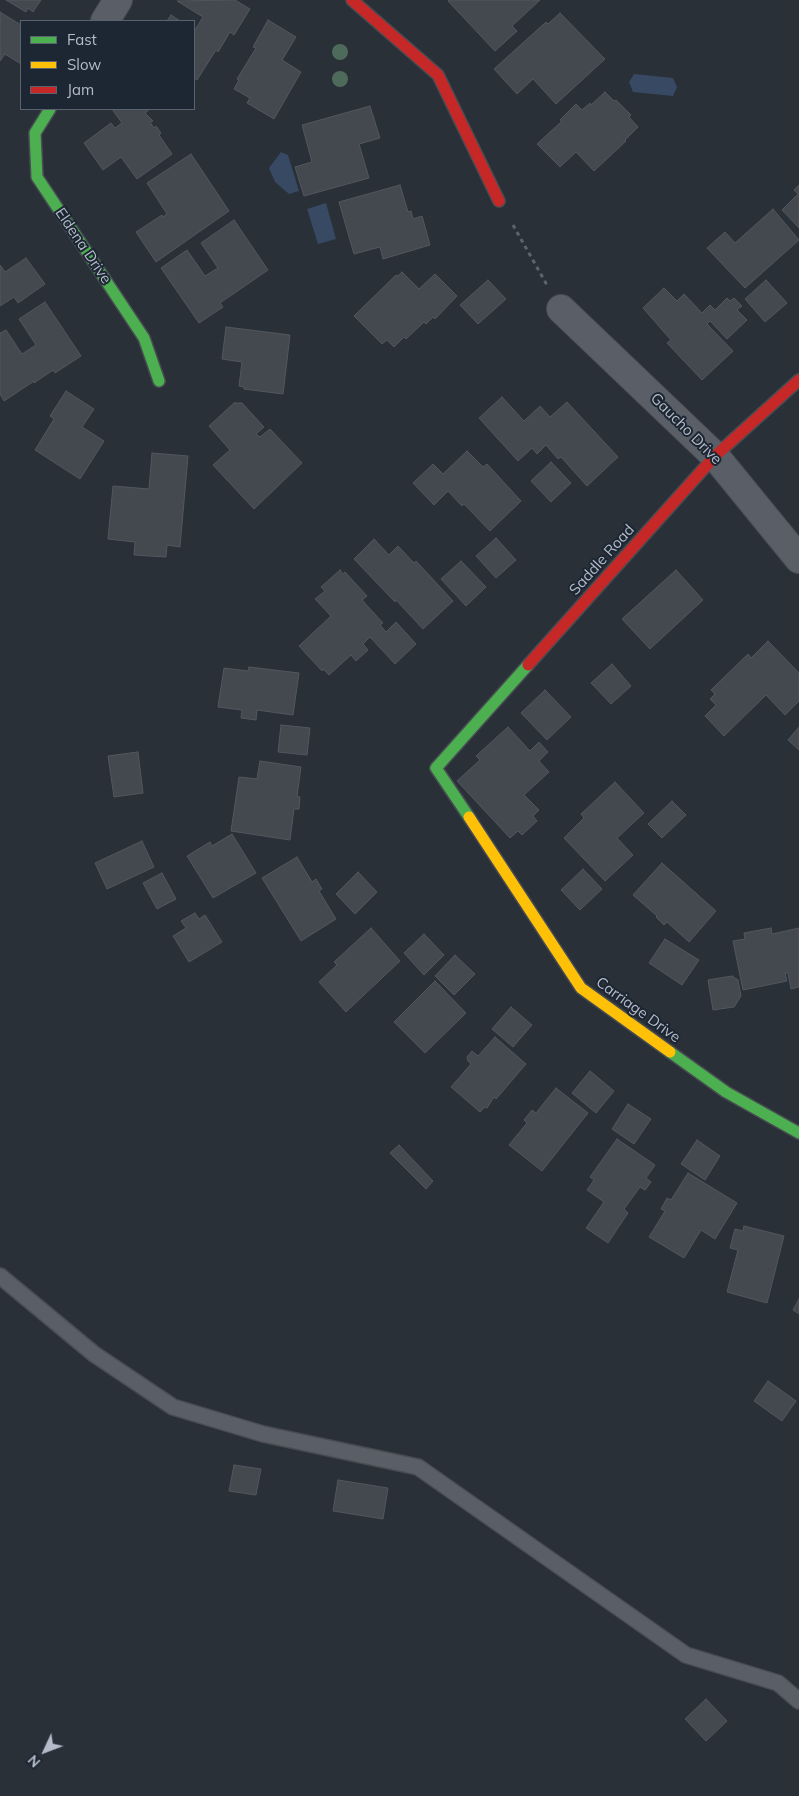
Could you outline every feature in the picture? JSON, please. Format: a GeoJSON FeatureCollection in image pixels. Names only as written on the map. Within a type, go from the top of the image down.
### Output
{"type":"FeatureCollection","features":[{"type":"Feature","properties":{"kind":"street"},"geometry":{"type":"LineString","coordinates":[[106,20],[118,0]]}},
{"type":"Feature","properties":{"kind":"street"},"geometry":{"type":"LineString","coordinates":[[352,0],[438,75],[499,200]]}},
{"type":"Feature","properties":{"kind":"street","name":"Eldena Drive"},"geometry":{"type":"LineString","coordinates":[[49,110],[35,133],[37,177],[144,338],[159,381]]}},
{"type":"Feature","properties":{"kind":"street","name":"Gaucho Drive"},"geometry":{"type":"LineString","coordinates":[[561,309],[715,456],[799,560]]}},
{"type":"Feature","properties":{"kind":"street","name":"Saddle Road"},"geometry":{"type":"LineString","coordinates":[[436,768],[715,456],[799,380]]}},
{"type":"Feature","properties":{"kind":"street","name":"Carriage Drive"},"geometry":{"type":"LineString","coordinates":[[436,768],[581,988],[726,1092],[799,1133]]}},
{"type":"Feature","properties":{"kind":"lane"},"geometry":{"type":"LineString","coordinates":[[0,1276],[94,1354],[173,1407],[263,1434],[418,1467],[686,1655],[778,1683],[799,1701]]}},
{"type":"Feature","properties":{"kind":"path"},"geometry":{"type":"LineString","coordinates":[[499,200],[561,309]]}},
{"type":"Feature","properties":{"kind":"water"},"geometry":{"type":"Polygon","coordinates":[[[634,74],[673,78],[677,87],[673,96],[633,92],[629,82],[634,74]]]}},
{"type":"Feature","properties":{"kind":"water"},"geometry":{"type":"Polygon","coordinates":[[[281,152],[288,155],[299,191],[289,194],[275,182],[269,168],[281,152]]]}},
{"type":"Feature","properties":{"kind":"water"},"geometry":{"type":"Polygon","coordinates":[[[326,203],[336,239],[318,244],[307,209],[326,203]]]}},
{"type":"Feature","properties":{"kind":"building"},"geometry":{"type":"Polygon","coordinates":[[[6,0],[41,0],[33,12],[28,8],[26,12],[6,0]]]}},
{"type":"Feature","properties":{"kind":"building"},"geometry":{"type":"Polygon","coordinates":[[[235,0],[250,9],[234,35],[230,32],[197,80],[195,79],[195,30],[203,17],[177,1],[235,0]]]}},
{"type":"Feature","properties":{"kind":"building"},"geometry":{"type":"Polygon","coordinates":[[[540,0],[512,26],[517,31],[495,51],[448,1],[540,0]]]}},
{"type":"Feature","properties":{"kind":"building"},"geometry":{"type":"Polygon","coordinates":[[[0,12],[20,24],[20,63],[5,54],[0,61],[0,12]]]}},
{"type":"Feature","properties":{"kind":"building"},"geometry":{"type":"Polygon","coordinates":[[[560,13],[605,59],[556,104],[533,79],[517,94],[494,69],[546,22],[548,24],[560,13]]]}},
{"type":"Feature","properties":{"kind":"building"},"geometry":{"type":"Polygon","coordinates":[[[171,15],[178,20],[168,20],[171,15]]]}},
{"type":"Feature","properties":{"kind":"building"},"geometry":{"type":"Polygon","coordinates":[[[268,20],[296,37],[282,60],[301,72],[274,119],[247,103],[250,98],[234,89],[239,80],[237,79],[256,48],[253,47],[268,20]]]}},
{"type":"Feature","properties":{"kind":"building"},"geometry":{"type":"Polygon","coordinates":[[[605,92],[631,115],[629,117],[638,127],[594,171],[576,152],[560,167],[537,144],[562,121],[560,120],[576,104],[582,110],[590,103],[591,105],[605,92]]]}},
{"type":"Feature","properties":{"kind":"building"},"geometry":{"type":"Polygon","coordinates":[[[370,106],[380,138],[359,144],[369,178],[304,196],[295,167],[312,162],[302,125],[370,106]]]}},
{"type":"Feature","properties":{"kind":"building"},"geometry":{"type":"Polygon","coordinates":[[[113,110],[149,110],[145,113],[153,121],[150,122],[154,128],[156,126],[161,133],[159,135],[172,154],[137,179],[121,157],[103,170],[84,143],[111,123],[115,128],[122,123],[113,110]]]}},
{"type":"Feature","properties":{"kind":"building"},"geometry":{"type":"Polygon","coordinates":[[[191,154],[229,211],[156,262],[136,232],[162,215],[163,217],[167,214],[147,183],[191,154]]]}},
{"type":"Feature","properties":{"kind":"building"},"geometry":{"type":"Polygon","coordinates":[[[400,185],[408,212],[411,211],[413,219],[422,216],[430,245],[383,259],[380,247],[354,254],[339,202],[400,185]]]}},
{"type":"Feature","properties":{"kind":"building"},"geometry":{"type":"Polygon","coordinates":[[[799,185],[799,228],[782,210],[798,194],[794,190],[799,185]]]}},
{"type":"Feature","properties":{"kind":"building"},"geometry":{"type":"Polygon","coordinates":[[[773,209],[799,240],[745,288],[707,248],[725,232],[735,243],[773,209]]]}},
{"type":"Feature","properties":{"kind":"building"},"geometry":{"type":"Polygon","coordinates":[[[234,220],[268,270],[220,303],[223,307],[199,323],[161,268],[187,250],[205,276],[218,268],[201,243],[234,220]]]}},
{"type":"Feature","properties":{"kind":"building"},"geometry":{"type":"Polygon","coordinates":[[[26,258],[45,284],[18,303],[14,297],[0,306],[0,265],[5,272],[26,258]]]}},
{"type":"Feature","properties":{"kind":"building"},"geometry":{"type":"Polygon","coordinates":[[[402,272],[419,289],[435,274],[457,296],[435,319],[433,317],[426,324],[424,322],[406,339],[404,337],[394,347],[387,340],[382,344],[354,316],[396,275],[398,276],[402,272]]]}},
{"type":"Feature","properties":{"kind":"building"},"geometry":{"type":"Polygon","coordinates":[[[488,280],[506,299],[478,324],[460,305],[488,280]]]}},
{"type":"Feature","properties":{"kind":"building"},"geometry":{"type":"Polygon","coordinates":[[[766,280],[787,303],[765,322],[745,299],[766,280]]]}},
{"type":"Feature","properties":{"kind":"building"},"geometry":{"type":"Polygon","coordinates":[[[664,288],[677,301],[684,294],[702,313],[710,305],[715,310],[727,298],[730,301],[734,298],[742,306],[737,310],[747,320],[727,339],[710,321],[707,324],[733,351],[702,380],[667,343],[671,340],[643,308],[664,288]]]}},
{"type":"Feature","properties":{"kind":"building"},"geometry":{"type":"Polygon","coordinates":[[[45,302],[81,356],[55,373],[53,370],[34,383],[34,381],[4,401],[0,394],[0,333],[6,330],[22,354],[36,345],[19,319],[45,302]]]}},
{"type":"Feature","properties":{"kind":"building"},"geometry":{"type":"Polygon","coordinates":[[[226,327],[290,335],[283,394],[244,389],[244,387],[239,386],[242,362],[222,359],[226,327]]]}},
{"type":"Feature","properties":{"kind":"building"},"geometry":{"type":"Polygon","coordinates":[[[66,391],[94,409],[82,427],[104,441],[80,479],[35,450],[54,419],[50,416],[66,391]]]}},
{"type":"Feature","properties":{"kind":"building"},"geometry":{"type":"Polygon","coordinates":[[[502,397],[524,421],[540,406],[550,417],[567,402],[618,457],[587,486],[561,457],[558,459],[546,445],[537,454],[532,448],[518,461],[479,418],[502,397]]]}},
{"type":"Feature","properties":{"kind":"building"},"geometry":{"type":"Polygon","coordinates":[[[234,403],[242,403],[264,427],[256,434],[260,437],[270,429],[302,463],[254,509],[213,465],[230,450],[209,426],[234,403]]]}},
{"type":"Feature","properties":{"kind":"building"},"geometry":{"type":"Polygon","coordinates":[[[467,451],[483,467],[487,464],[521,501],[490,531],[464,504],[462,506],[448,491],[434,505],[413,483],[433,464],[443,474],[467,451]]]}},
{"type":"Feature","properties":{"kind":"building"},"geometry":{"type":"Polygon","coordinates":[[[152,453],[188,456],[180,547],[167,545],[166,557],[134,555],[135,542],[108,539],[113,486],[149,489],[152,453]]]}},
{"type":"Feature","properties":{"kind":"building"},"geometry":{"type":"Polygon","coordinates":[[[551,462],[571,483],[551,502],[531,481],[551,462]]]}},
{"type":"Feature","properties":{"kind":"building"},"geometry":{"type":"Polygon","coordinates":[[[496,538],[516,560],[496,578],[476,556],[496,538]]]}},
{"type":"Feature","properties":{"kind":"building"},"geometry":{"type":"Polygon","coordinates":[[[374,539],[389,555],[398,546],[414,563],[416,561],[453,601],[423,629],[354,559],[374,539]]]}},
{"type":"Feature","properties":{"kind":"building"},"geometry":{"type":"Polygon","coordinates":[[[461,561],[486,587],[466,606],[441,579],[461,561]]]}},
{"type":"Feature","properties":{"kind":"building"},"geometry":{"type":"Polygon","coordinates":[[[340,570],[343,574],[345,572],[367,596],[362,600],[383,623],[380,625],[386,632],[396,622],[416,644],[395,664],[370,637],[363,644],[368,650],[356,661],[351,655],[329,675],[323,669],[322,671],[299,646],[331,616],[315,599],[325,591],[321,587],[340,570]]]}},
{"type":"Feature","properties":{"kind":"building"},"geometry":{"type":"Polygon","coordinates":[[[676,570],[703,600],[650,649],[622,619],[676,570]]]}},
{"type":"Feature","properties":{"kind":"building"},"geometry":{"type":"Polygon","coordinates":[[[768,641],[799,673],[799,701],[785,715],[766,695],[724,736],[705,716],[716,705],[710,699],[715,694],[711,690],[748,654],[751,658],[768,641]]]}},
{"type":"Feature","properties":{"kind":"building"},"geometry":{"type":"Polygon","coordinates":[[[612,664],[631,686],[611,704],[591,683],[612,664]]]}},
{"type":"Feature","properties":{"kind":"building"},"geometry":{"type":"Polygon","coordinates":[[[249,667],[299,673],[293,715],[257,710],[256,720],[241,718],[242,710],[218,707],[224,668],[248,671],[249,667]]]}},
{"type":"Feature","properties":{"kind":"building"},"geometry":{"type":"Polygon","coordinates":[[[545,690],[571,717],[547,740],[521,713],[545,690]]]}},
{"type":"Feature","properties":{"kind":"building"},"geometry":{"type":"Polygon","coordinates":[[[281,725],[310,728],[307,755],[278,752],[281,725]]]}},
{"type":"Feature","properties":{"kind":"building"},"geometry":{"type":"Polygon","coordinates":[[[508,727],[530,751],[539,742],[548,752],[539,761],[549,772],[524,795],[539,810],[533,816],[537,821],[522,835],[518,831],[510,838],[457,781],[480,760],[476,756],[508,727]]]}},
{"type":"Feature","properties":{"kind":"building"},"geometry":{"type":"Polygon","coordinates":[[[799,727],[799,750],[788,740],[799,727]]]}},
{"type":"Feature","properties":{"kind":"building"},"geometry":{"type":"Polygon","coordinates":[[[138,752],[143,793],[114,797],[108,756],[138,752]]]}},
{"type":"Feature","properties":{"kind":"building"},"geometry":{"type":"Polygon","coordinates":[[[260,761],[301,767],[297,796],[300,797],[299,809],[294,809],[290,840],[231,831],[239,777],[257,779],[260,761]]]}},
{"type":"Feature","properties":{"kind":"building"},"geometry":{"type":"Polygon","coordinates":[[[615,782],[644,813],[617,838],[633,855],[605,881],[564,838],[584,818],[581,814],[615,782]]]}},
{"type":"Feature","properties":{"kind":"building"},"geometry":{"type":"Polygon","coordinates":[[[672,801],[686,815],[662,838],[648,824],[672,801]]]}},
{"type":"Feature","properties":{"kind":"building"},"geometry":{"type":"Polygon","coordinates":[[[232,834],[256,873],[213,898],[187,856],[210,842],[212,846],[232,834]]]}},
{"type":"Feature","properties":{"kind":"building"},"geometry":{"type":"Polygon","coordinates":[[[142,841],[154,867],[107,889],[95,863],[142,841]]]}},
{"type":"Feature","properties":{"kind":"building"},"geometry":{"type":"Polygon","coordinates":[[[297,857],[312,882],[316,879],[322,889],[319,891],[336,919],[301,941],[262,878],[297,857]]]}},
{"type":"Feature","properties":{"kind":"building"},"geometry":{"type":"Polygon","coordinates":[[[662,863],[716,911],[689,942],[667,922],[664,925],[657,916],[633,895],[662,863]]]}},
{"type":"Feature","properties":{"kind":"building"},"geometry":{"type":"Polygon","coordinates":[[[583,869],[602,889],[580,910],[561,890],[583,869]]]}},
{"type":"Feature","properties":{"kind":"building"},"geometry":{"type":"Polygon","coordinates":[[[358,872],[377,892],[355,914],[336,894],[358,872]]]}},
{"type":"Feature","properties":{"kind":"building"},"geometry":{"type":"Polygon","coordinates":[[[162,873],[176,899],[157,909],[143,883],[162,873]]]}},
{"type":"Feature","properties":{"kind":"building"},"geometry":{"type":"Polygon","coordinates":[[[195,913],[199,919],[205,915],[222,942],[189,962],[173,936],[186,928],[181,921],[195,913]]]}},
{"type":"Feature","properties":{"kind":"building"},"geometry":{"type":"Polygon","coordinates":[[[371,928],[400,961],[346,1012],[319,982],[337,965],[334,962],[371,928]]]}},
{"type":"Feature","properties":{"kind":"building"},"geometry":{"type":"Polygon","coordinates":[[[771,928],[772,934],[799,928],[799,987],[791,989],[788,973],[785,973],[787,981],[743,990],[733,941],[745,939],[744,933],[771,928]]]}},
{"type":"Feature","properties":{"kind":"building"},"geometry":{"type":"Polygon","coordinates":[[[424,934],[444,955],[424,975],[404,953],[424,934]]]}},
{"type":"Feature","properties":{"kind":"building"},"geometry":{"type":"Polygon","coordinates":[[[665,939],[699,960],[682,985],[649,963],[665,939]]]}},
{"type":"Feature","properties":{"kind":"building"},"geometry":{"type":"Polygon","coordinates":[[[455,955],[475,974],[454,995],[435,976],[455,955]]]}},
{"type":"Feature","properties":{"kind":"building"},"geometry":{"type":"Polygon","coordinates":[[[732,976],[738,980],[741,996],[734,1007],[713,1010],[708,980],[732,976]]]}},
{"type":"Feature","properties":{"kind":"building"},"geometry":{"type":"Polygon","coordinates":[[[435,981],[466,1013],[425,1053],[394,1022],[435,981]]]}},
{"type":"Feature","properties":{"kind":"building"},"geometry":{"type":"Polygon","coordinates":[[[511,1007],[532,1025],[513,1047],[492,1029],[511,1007]]]}},
{"type":"Feature","properties":{"kind":"building"},"geometry":{"type":"Polygon","coordinates":[[[495,1037],[526,1064],[496,1099],[494,1097],[487,1108],[485,1107],[480,1112],[451,1087],[471,1064],[467,1057],[472,1051],[478,1056],[495,1037]]]}},
{"type":"Feature","properties":{"kind":"building"},"geometry":{"type":"Polygon","coordinates":[[[590,1071],[614,1091],[596,1113],[572,1093],[590,1071]]]}},
{"type":"Feature","properties":{"kind":"building"},"geometry":{"type":"Polygon","coordinates":[[[556,1088],[588,1113],[542,1171],[509,1145],[527,1123],[524,1120],[532,1110],[536,1113],[556,1088]]]}},
{"type":"Feature","properties":{"kind":"building"},"geometry":{"type":"Polygon","coordinates":[[[628,1104],[651,1119],[634,1144],[612,1129],[628,1104]]]}},
{"type":"Feature","properties":{"kind":"building"},"geometry":{"type":"Polygon","coordinates":[[[617,1139],[655,1165],[646,1178],[651,1182],[645,1190],[640,1187],[624,1209],[628,1213],[608,1243],[586,1228],[604,1202],[587,1190],[594,1180],[590,1177],[617,1139]]]}},
{"type":"Feature","properties":{"kind":"building"},"geometry":{"type":"Polygon","coordinates":[[[697,1140],[720,1156],[705,1180],[681,1164],[697,1140]]]}},
{"type":"Feature","properties":{"kind":"building"},"geometry":{"type":"Polygon","coordinates":[[[399,1145],[433,1181],[426,1189],[390,1153],[399,1145]]]}},
{"type":"Feature","properties":{"kind":"building"},"geometry":{"type":"Polygon","coordinates":[[[688,1173],[737,1203],[715,1239],[701,1230],[684,1258],[649,1237],[665,1211],[661,1209],[667,1198],[671,1200],[688,1173]]]}},
{"type":"Feature","properties":{"kind":"building"},"geometry":{"type":"Polygon","coordinates":[[[744,1226],[784,1236],[767,1303],[727,1292],[738,1250],[730,1248],[735,1229],[743,1231],[744,1226]]]}},
{"type":"Feature","properties":{"kind":"building"},"geometry":{"type":"Polygon","coordinates":[[[799,1299],[799,1314],[793,1310],[799,1299]]]}},
{"type":"Feature","properties":{"kind":"building"},"geometry":{"type":"Polygon","coordinates":[[[768,1381],[796,1401],[782,1421],[754,1401],[768,1381]]]}},
{"type":"Feature","properties":{"kind":"building"},"geometry":{"type":"Polygon","coordinates":[[[234,1465],[261,1469],[256,1495],[229,1491],[234,1465]]]}},
{"type":"Feature","properties":{"kind":"building"},"geometry":{"type":"Polygon","coordinates":[[[338,1480],[388,1488],[383,1519],[333,1511],[338,1480]]]}},
{"type":"Feature","properties":{"kind":"building"},"geometry":{"type":"Polygon","coordinates":[[[706,1699],[727,1721],[706,1741],[685,1719],[706,1699]]]}},
{"type":"Feature","properties":{"kind":"traffic: fast"},"geometry":{"type":"LineString","coordinates":[[49,110],[35,133],[37,177],[144,338],[159,381]]}},
{"type":"Feature","properties":{"kind":"traffic: fast"},"geometry":{"type":"LineString","coordinates":[[469,817],[436,768],[528,665]]}},
{"type":"Feature","properties":{"kind":"traffic: fast"},"geometry":{"type":"LineString","coordinates":[[670,1052],[726,1092],[799,1133]]}},
{"type":"Feature","properties":{"kind":"traffic: slow"},"geometry":{"type":"LineString","coordinates":[[469,817],[581,988],[670,1052]]}},
{"type":"Feature","properties":{"kind":"traffic: jam"},"geometry":{"type":"LineString","coordinates":[[352,0],[438,75],[499,201]]}},
{"type":"Feature","properties":{"kind":"traffic: jam"},"geometry":{"type":"LineString","coordinates":[[528,665],[715,456],[799,380]]}}]}
